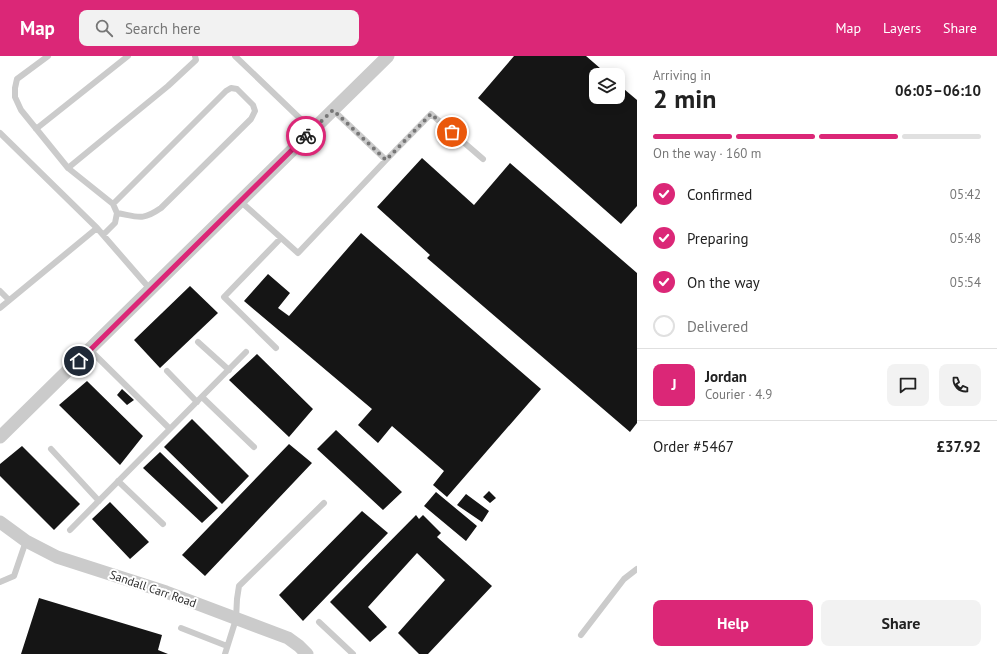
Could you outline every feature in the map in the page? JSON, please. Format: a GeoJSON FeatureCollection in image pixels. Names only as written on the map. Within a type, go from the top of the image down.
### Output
{"type":"FeatureCollection","features":[{"type":"Feature","properties":{"kind":"street"},"geometry":{"type":"LineString","coordinates":[[0,437],[333,110],[382,58]]}},
{"type":"Feature","properties":{"kind":"street","name":"Sandall Carr Road"},"geometry":{"type":"LineString","coordinates":[[0,522],[26,540],[57,557],[166,592],[288,638],[307,654]]}},
{"type":"Feature","properties":{"kind":"lane"},"geometry":{"type":"LineString","coordinates":[[48,56],[17,79],[14,88],[15,97],[21,110],[68,168],[113,204],[117,213],[116,223],[103,235]]}},
{"type":"Feature","properties":{"kind":"lane"},"geometry":{"type":"LineString","coordinates":[[36,129],[128,56]]}},
{"type":"Feature","properties":{"kind":"lane"},"geometry":{"type":"LineString","coordinates":[[68,168],[168,86],[196,60],[195,56]]}},
{"type":"Feature","properties":{"kind":"lane"},"geometry":{"type":"LineString","coordinates":[[235,56],[312,130]]}},
{"type":"Feature","properties":{"kind":"lane"},"geometry":{"type":"LineString","coordinates":[[113,204],[226,91],[231,88],[237,89],[253,105],[255,111],[251,119],[161,208],[149,216],[140,217],[117,213]]}},
{"type":"Feature","properties":{"kind":"lane"},"geometry":{"type":"LineString","coordinates":[[333,110],[386,160]]}},
{"type":"Feature","properties":{"kind":"lane"},"geometry":{"type":"LineString","coordinates":[[240,201],[298,253],[431,114],[483,160]]}},
{"type":"Feature","properties":{"kind":"lane"},"geometry":{"type":"LineString","coordinates":[[0,133],[97,228],[150,289]]}},
{"type":"Feature","properties":{"kind":"lane"},"geometry":{"type":"LineString","coordinates":[[0,308],[97,228]]}},
{"type":"Feature","properties":{"kind":"lane"},"geometry":{"type":"LineString","coordinates":[[276,348],[224,298],[281,238]]}},
{"type":"Feature","properties":{"kind":"lane"},"geometry":{"type":"LineString","coordinates":[[0,291],[9,300]]}},
{"type":"Feature","properties":{"kind":"lane"},"geometry":{"type":"LineString","coordinates":[[198,342],[229,370]]}},
{"type":"Feature","properties":{"kind":"lane"},"geometry":{"type":"LineString","coordinates":[[90,350],[170,429]]}},
{"type":"Feature","properties":{"kind":"lane"},"geometry":{"type":"LineString","coordinates":[[70,530],[246,352]]}},
{"type":"Feature","properties":{"kind":"lane"},"geometry":{"type":"LineString","coordinates":[[167,371],[254,447]]}},
{"type":"Feature","properties":{"kind":"lane"},"geometry":{"type":"LineString","coordinates":[[51,449],[99,501]]}},
{"type":"Feature","properties":{"kind":"lane"},"geometry":{"type":"LineString","coordinates":[[118,482],[163,524]]}},
{"type":"Feature","properties":{"kind":"lane"},"geometry":{"type":"LineString","coordinates":[[224,654],[236,619],[239,586],[324,503]]}},
{"type":"Feature","properties":{"kind":"lane"},"geometry":{"type":"LineString","coordinates":[[0,582],[14,576],[26,540]]}},
{"type":"Feature","properties":{"kind":"lane"},"geometry":{"type":"LineString","coordinates":[[581,635],[624,578],[637,569]]}},
{"type":"Feature","properties":{"kind":"lane"},"geometry":{"type":"LineString","coordinates":[[319,622],[353,654]]}},
{"type":"Feature","properties":{"kind":"lane"},"geometry":{"type":"LineString","coordinates":[[181,628],[227,646]]}},
{"type":"Feature","properties":{"kind":"building"},"geometry":{"type":"Polygon","coordinates":[[[514,56],[586,56],[600,68],[589,68],[589,104],[625,104],[625,90],[637,100],[637,206],[621,224],[478,98],[514,56]]]}},
{"type":"Feature","properties":{"kind":"building"},"geometry":{"type":"Polygon","coordinates":[[[422,158],[474,205],[510,163],[637,273],[637,423],[630,432],[427,258],[430,255],[377,207],[422,158]]]}},
{"type":"Feature","properties":{"kind":"building"},"geometry":{"type":"Polygon","coordinates":[[[361,233],[541,389],[447,497],[433,485],[444,471],[392,426],[378,443],[358,425],[372,409],[244,301],[268,274],[290,293],[278,308],[289,316],[361,233]]]}},
{"type":"Feature","properties":{"kind":"building"},"geometry":{"type":"Polygon","coordinates":[[[190,286],[218,313],[160,368],[134,340],[190,286]]]}},
{"type":"Feature","properties":{"kind":"building"},"geometry":{"type":"Polygon","coordinates":[[[257,354],[313,409],[289,437],[229,380],[257,354]]]}},
{"type":"Feature","properties":{"kind":"building"},"geometry":{"type":"Polygon","coordinates":[[[87,381],[143,436],[120,465],[59,405],[87,381]]]}},
{"type":"Feature","properties":{"kind":"building"},"geometry":{"type":"Polygon","coordinates":[[[122,389],[134,400],[127,405],[117,395],[122,389]]]}},
{"type":"Feature","properties":{"kind":"building"},"geometry":{"type":"Polygon","coordinates":[[[192,419],[249,476],[222,504],[164,447],[192,419]]]}},
{"type":"Feature","properties":{"kind":"building"},"geometry":{"type":"Polygon","coordinates":[[[336,430],[402,492],[383,510],[317,449],[336,430]]]}},
{"type":"Feature","properties":{"kind":"building"},"geometry":{"type":"Polygon","coordinates":[[[289,444],[312,463],[205,576],[182,555],[289,444]]]}},
{"type":"Feature","properties":{"kind":"building"},"geometry":{"type":"Polygon","coordinates":[[[22,446],[80,504],[54,530],[0,476],[0,464],[22,446]]]}},
{"type":"Feature","properties":{"kind":"building"},"geometry":{"type":"Polygon","coordinates":[[[160,452],[218,508],[202,523],[143,468],[160,452]]]}},
{"type":"Feature","properties":{"kind":"building"},"geometry":{"type":"Polygon","coordinates":[[[489,491],[496,498],[490,503],[483,497],[489,491]]]}},
{"type":"Feature","properties":{"kind":"building"},"geometry":{"type":"Polygon","coordinates":[[[436,492],[477,526],[466,541],[424,506],[436,492]]]}},
{"type":"Feature","properties":{"kind":"building"},"geometry":{"type":"Polygon","coordinates":[[[466,494],[489,511],[482,522],[457,505],[466,494]]]}},
{"type":"Feature","properties":{"kind":"building"},"geometry":{"type":"Polygon","coordinates":[[[110,502],[149,542],[130,559],[92,519],[110,502]]]}},
{"type":"Feature","properties":{"kind":"building"},"geometry":{"type":"Polygon","coordinates":[[[362,511],[388,533],[303,621],[279,595],[362,511]]]}},
{"type":"Feature","properties":{"kind":"building"},"geometry":{"type":"Polygon","coordinates":[[[416,515],[419,519],[423,515],[441,533],[437,537],[492,586],[428,654],[419,654],[398,633],[445,580],[417,553],[368,607],[387,627],[370,642],[330,602],[416,515]]]}},
{"type":"Feature","properties":{"kind":"building"},"geometry":{"type":"Polygon","coordinates":[[[39,598],[162,635],[158,650],[168,654],[21,654],[39,598]]]}},
{"type":"Feature","properties":{"kind":"way so far"},"geometry":{"type":"LineString","coordinates":[[306,136],[333,110],[350,128],[386,160],[431,114],[452,132]]}},
{"type":"Feature","properties":{"kind":"route"},"geometry":{"type":"LineString","coordinates":[[79,361],[306,136]]}}]}
